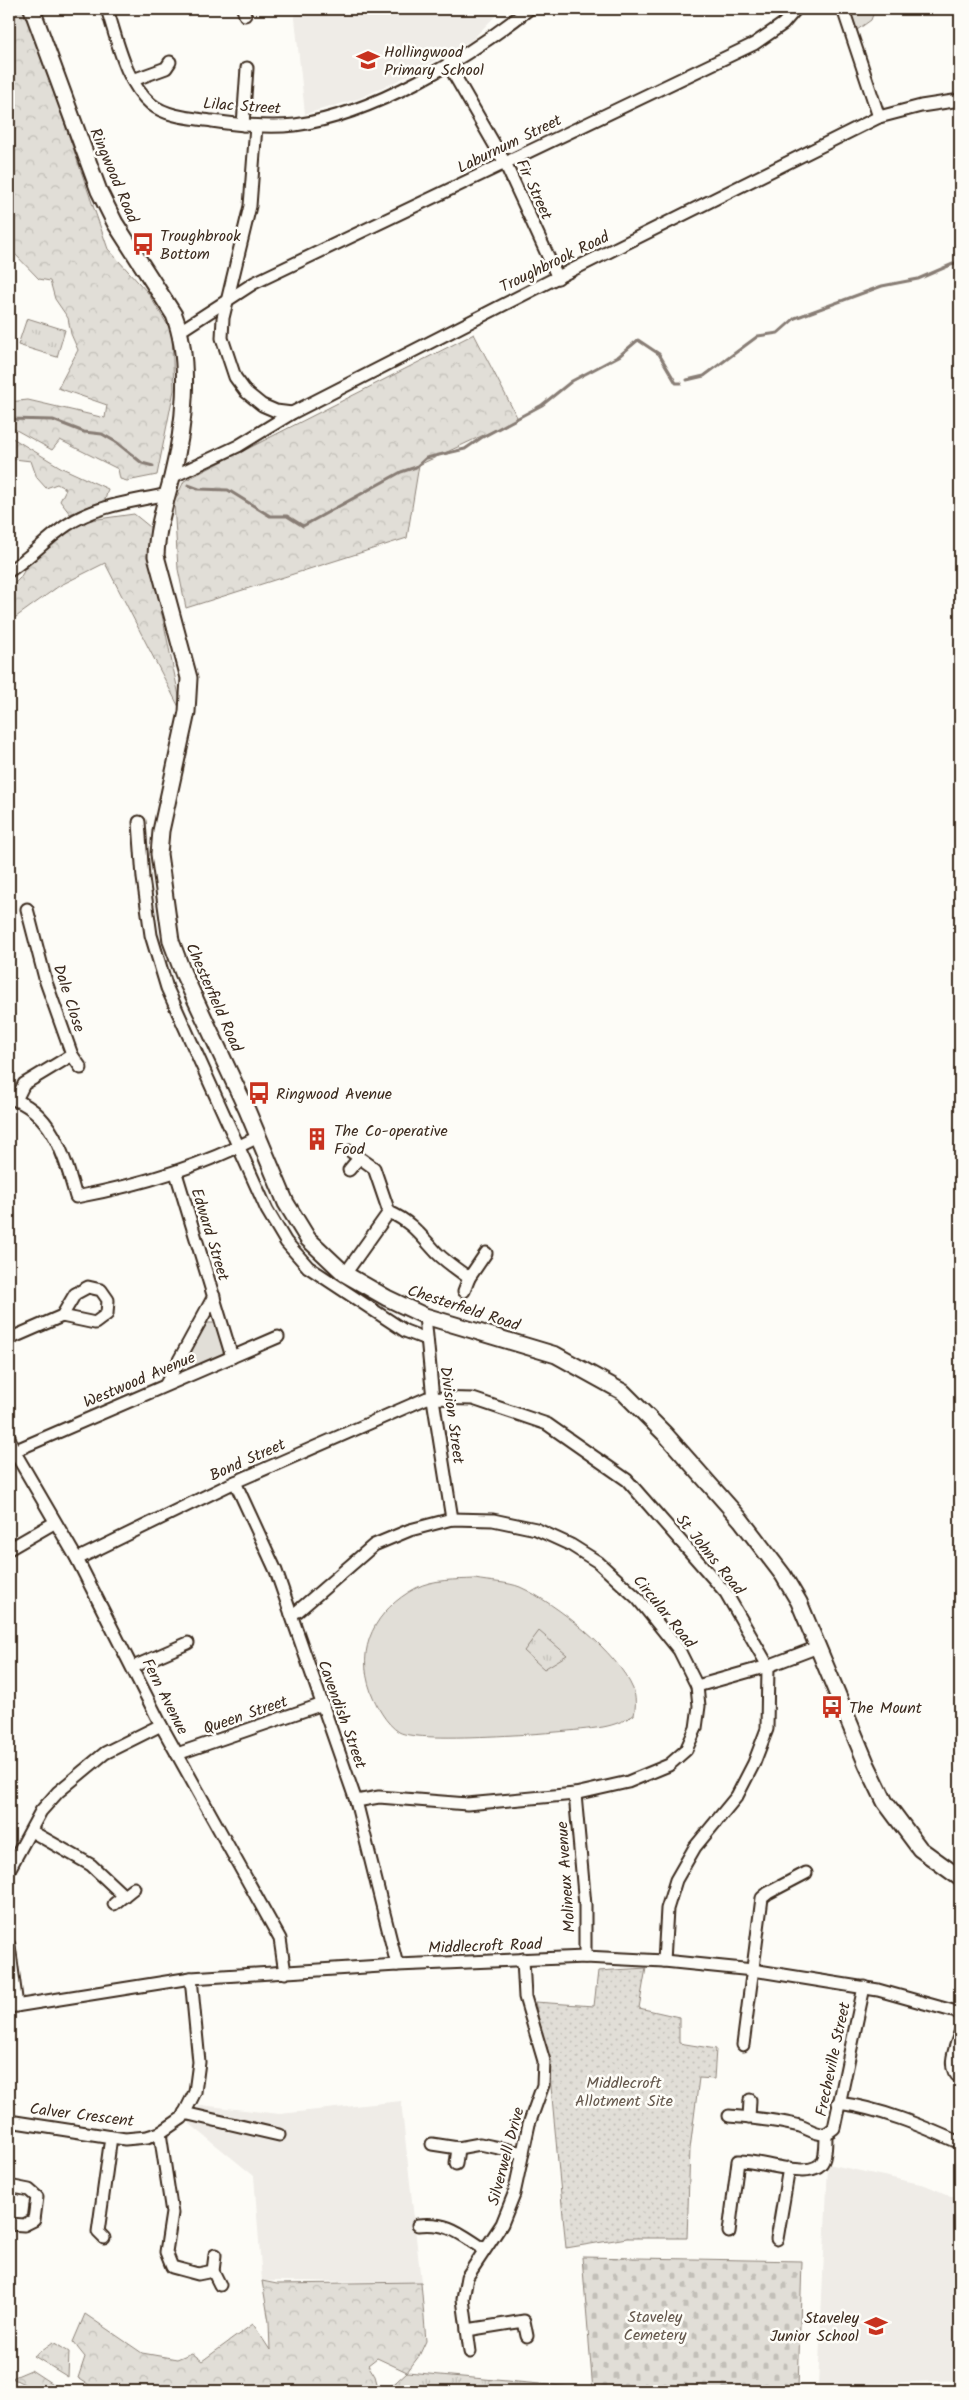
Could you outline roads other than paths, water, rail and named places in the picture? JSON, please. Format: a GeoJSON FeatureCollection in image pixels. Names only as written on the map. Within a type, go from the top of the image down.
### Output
{"type":"FeatureCollection","features":[{"type":"Feature","properties":{"kind":"highway","name":"Ringwood Road"},"geometry":{"type":"LineString","coordinates":[[32,9],[99,191],[115,223],[174,315],[180,331],[185,404],[172,477],[167,494]]}},
{"type":"Feature","properties":{"kind":"highway","name":"Chesterfield Road"},"geometry":{"type":"LineString","coordinates":[[167,494],[157,535],[156,556],[188,678],[187,712],[161,831],[159,854],[171,941],[182,973],[258,1137],[286,1203],[308,1239],[345,1274],[386,1298],[426,1316],[556,1355],[623,1392],[703,1475],[783,1575],[799,1602],[867,1765],[885,1802],[920,1849],[960,1878]]}},
{"type":"Feature","properties":{"kind":"street","name":"Lilac Street"},"geometry":{"type":"LineString","coordinates":[[107,9],[133,80],[152,104],[168,114],[256,126],[296,124],[356,109],[448,64],[501,31],[530,9]]}},
{"type":"Feature","properties":{"kind":"street","name":"Laburnum Street"},"geometry":{"type":"LineString","coordinates":[[180,331],[228,298],[254,283],[754,44],[783,24],[796,9]]}},
{"type":"Feature","properties":{"kind":"street"},"geometry":{"type":"LineString","coordinates":[[843,9],[879,117]]}},
{"type":"Feature","properties":{"kind":"street"},"geometry":{"type":"LineString","coordinates":[[133,80],[166,68],[170,62]]}},
{"type":"Feature","properties":{"kind":"street","name":"Fir Street"},"geometry":{"type":"LineString","coordinates":[[448,64],[505,163],[558,278]]}},
{"type":"Feature","properties":{"kind":"street"},"geometry":{"type":"LineString","coordinates":[[243,125],[247,68]]}},
{"type":"Feature","properties":{"kind":"street","name":"Troughbrook Road"},"geometry":{"type":"LineString","coordinates":[[172,477],[238,446],[292,413],[879,117],[922,106],[960,100]]}},
{"type":"Feature","properties":{"kind":"street"},"geometry":{"type":"LineString","coordinates":[[256,126],[250,206],[223,318],[222,338],[235,377],[246,392],[262,406],[276,411],[292,413]]}},
{"type":"Feature","properties":{"kind":"street"},"geometry":{"type":"LineString","coordinates":[[9,571],[66,526],[89,513],[112,505],[167,494]]}},
{"type":"Feature","properties":{"kind":"street"},"geometry":{"type":"LineString","coordinates":[[139,822],[143,878],[151,935],[168,988],[267,1210],[286,1242],[308,1267],[405,1331],[426,1339]]}},
{"type":"Feature","properties":{"kind":"street","name":"Dale Close"},"geometry":{"type":"LineString","coordinates":[[12,1099],[24,1084],[72,1055],[46,982],[27,909]]}},
{"type":"Feature","properties":{"kind":"street"},"geometry":{"type":"LineString","coordinates":[[72,1055],[80,1068]]}},
{"type":"Feature","properties":{"kind":"street"},"geometry":{"type":"LineString","coordinates":[[12,1099],[40,1116],[62,1148],[76,1197],[127,1188],[176,1173],[238,1148],[258,1137]]}},
{"type":"Feature","properties":{"kind":"street"},"geometry":{"type":"LineString","coordinates":[[349,1170],[355,1154],[374,1168],[389,1212],[401,1217],[424,1235],[438,1254],[469,1278]]}},
{"type":"Feature","properties":{"kind":"street","name":"Edward Street"},"geometry":{"type":"LineString","coordinates":[[166,1384],[214,1296],[176,1173]]}},
{"type":"Feature","properties":{"kind":"street"},"geometry":{"type":"LineString","coordinates":[[345,1274],[389,1212]]}},
{"type":"Feature","properties":{"kind":"street"},"geometry":{"type":"LineString","coordinates":[[464,1290],[469,1278],[486,1253]]}},
{"type":"Feature","properties":{"kind":"street"},"geometry":{"type":"LineString","coordinates":[[214,1296],[232,1357]]}},
{"type":"Feature","properties":{"kind":"street"},"geometry":{"type":"LineString","coordinates":[[9,1339],[62,1316]]}},
{"type":"Feature","properties":{"kind":"street","name":"Division Street"},"geometry":{"type":"LineString","coordinates":[[426,1316],[426,1339],[433,1399],[452,1519]]}},
{"type":"Feature","properties":{"kind":"street","name":"Westwood Avenue"},"geometry":{"type":"LineString","coordinates":[[14,1451],[278,1337]]}},
{"type":"Feature","properties":{"kind":"street","name":"Bond Street"},"geometry":{"type":"LineString","coordinates":[[77,1559],[235,1482],[426,1398],[433,1399]]}},
{"type":"Feature","properties":{"kind":"street","name":"St Johns Road"},"geometry":{"type":"LineString","coordinates":[[433,1399],[473,1399],[547,1424],[627,1480],[726,1593],[768,1666]]}},
{"type":"Feature","properties":{"kind":"street","name":"Fern Avenue"},"geometry":{"type":"LineString","coordinates":[[9,1437],[14,1451],[54,1523],[77,1559],[161,1725],[280,1939],[285,1973]]}},
{"type":"Feature","properties":{"kind":"street","name":"Cavendish Street"},"geometry":{"type":"LineString","coordinates":[[235,1482],[276,1571],[356,1801],[397,1965]]}},
{"type":"Feature","properties":{"kind":"street","name":"Circular Road"},"geometry":{"type":"LineString","coordinates":[[291,1614],[298,1611],[374,1544],[410,1530],[452,1519],[493,1520],[536,1529],[572,1545],[598,1562],[644,1606],[678,1650],[696,1686],[699,1706],[696,1728],[686,1750],[669,1765],[628,1782],[575,1794],[467,1804],[379,1797],[356,1801]]}},
{"type":"Feature","properties":{"kind":"street"},"geometry":{"type":"LineString","coordinates":[[9,1549],[54,1523]]}},
{"type":"Feature","properties":{"kind":"street"},"geometry":{"type":"LineString","coordinates":[[133,1668],[188,1643]]}},
{"type":"Feature","properties":{"kind":"street"},"geometry":{"type":"LineString","coordinates":[[696,1686],[768,1666],[818,1647]]}},
{"type":"Feature","properties":{"kind":"street"},"geometry":{"type":"LineString","coordinates":[[664,1961],[667,1909],[676,1880],[695,1847],[737,1796],[758,1755],[766,1729],[768,1666]]}},
{"type":"Feature","properties":{"kind":"street","name":"Queen Street"},"geometry":{"type":"LineString","coordinates":[[177,1754],[323,1704]]}},
{"type":"Feature","properties":{"kind":"street"},"geometry":{"type":"LineString","coordinates":[[9,1870],[41,1811],[47,1805],[105,1753],[161,1725]]}},
{"type":"Feature","properties":{"kind":"street","name":"Molineux Avenue"},"geometry":{"type":"LineString","coordinates":[[575,1794],[585,1905],[585,1957]]}},
{"type":"Feature","properties":{"kind":"street"},"geometry":{"type":"LineString","coordinates":[[31,1831],[91,1865],[124,1896]]}},
{"type":"Feature","properties":{"kind":"street"},"geometry":{"type":"LineString","coordinates":[[743,2044],[762,1898],[806,1873]]}},
{"type":"Feature","properties":{"kind":"street"},"geometry":{"type":"LineString","coordinates":[[114,1904],[134,1888]]}},
{"type":"Feature","properties":{"kind":"street"},"geometry":{"type":"LineString","coordinates":[[9,1945],[13,2007]]}},
{"type":"Feature","properties":{"kind":"street","name":"Middlecroft Road"},"geometry":{"type":"LineString","coordinates":[[13,2007],[191,1978],[397,1965],[585,1957],[664,1961],[753,1970],[864,1987],[960,2013]]}},
{"type":"Feature","properties":{"kind":"street","name":"Silverwell Drive"},"geometry":{"type":"LineString","coordinates":[[470,2352],[463,2299],[467,2277],[502,2224],[514,2194],[529,2124],[543,2084],[544,2061],[525,1997],[524,1959]]}},
{"type":"Feature","properties":{"kind":"street","name":"Calver Crescent"},"geometry":{"type":"LineString","coordinates":[[9,2120],[111,2137],[147,2137],[160,2133],[182,2118],[195,2092],[199,2062],[191,1978]]}},
{"type":"Feature","properties":{"kind":"street","name":"Frecheville Street"},"geometry":{"type":"LineString","coordinates":[[729,2116],[766,2119],[801,2127],[820,2135],[826,2134],[834,2128],[864,1987]]}},
{"type":"Feature","properties":{"kind":"street"},"geometry":{"type":"LineString","coordinates":[[960,2033],[952,2062],[954,2072],[960,2078]]}},
{"type":"Feature","properties":{"kind":"street"},"geometry":{"type":"LineString","coordinates":[[749,2118],[750,2100]]}},
{"type":"Feature","properties":{"kind":"street"},"geometry":{"type":"LineString","coordinates":[[838,2103],[855,2105],[922,2126],[960,2143]]}},
{"type":"Feature","properties":{"kind":"street"},"geometry":{"type":"LineString","coordinates":[[184,2113],[279,2135]]}},
{"type":"Feature","properties":{"kind":"street"},"geometry":{"type":"LineString","coordinates":[[160,2133],[172,2212],[166,2252],[172,2267],[198,2274],[212,2271]]}},
{"type":"Feature","properties":{"kind":"street","name":"Frecheville Street"},"geometry":{"type":"LineString","coordinates":[[729,2232],[738,2161],[750,2160],[806,2171],[816,2169],[824,2159],[826,2134]]}},
{"type":"Feature","properties":{"kind":"street"},"geometry":{"type":"LineString","coordinates":[[104,2238],[98,2232],[111,2137]]}},
{"type":"Feature","properties":{"kind":"street"},"geometry":{"type":"LineString","coordinates":[[432,2144],[458,2148],[480,2144],[523,2153]]}},
{"type":"Feature","properties":{"kind":"street"},"geometry":{"type":"LineString","coordinates":[[456,2164],[458,2148]]}},
{"type":"Feature","properties":{"kind":"street"},"geometry":{"type":"LineString","coordinates":[[777,2239],[789,2168]]}},
{"type":"Feature","properties":{"kind":"street"},"geometry":{"type":"LineString","coordinates":[[9,2186],[29,2190],[37,2197],[34,2220],[24,2226],[9,2224]]}},
{"type":"Feature","properties":{"kind":"street"},"geometry":{"type":"LineString","coordinates":[[418,2225],[437,2223],[445,2225],[484,2249]]}},
{"type":"Feature","properties":{"kind":"street"},"geometry":{"type":"LineString","coordinates":[[215,2254],[212,2271],[220,2285]]}},
{"type":"Feature","properties":{"kind":"street"},"geometry":{"type":"LineString","coordinates":[[467,2330],[523,2316],[527,2336]]}},
{"type":"Feature","properties":{"kind":"waterway"},"geometry":{"type":"LineString","coordinates":[[687,380],[704,376],[758,336],[778,333],[795,318],[882,286],[918,279],[960,261]]}},
{"type":"Feature","properties":{"kind":"waterway"},"geometry":{"type":"LineString","coordinates":[[188,485],[199,489],[228,490],[270,516],[287,516],[303,526],[401,472],[416,467],[426,458],[465,449],[481,438],[542,405],[572,381],[619,356],[638,340],[659,354],[676,383],[681,383]]}},
{"type":"Feature","properties":{"kind":"waterway"},"geometry":{"type":"LineString","coordinates":[[9,419],[53,420],[84,432],[102,434],[116,442],[142,463],[153,466]]}},
{"type":"Feature","properties":{"kind":"place","name":"Hollingwood Primary School"},"geometry":{"type":"Point","coordinates":[368,60]}},
{"type":"Feature","properties":{"kind":"place","name":"Troughbrook Bottom"},"geometry":{"type":"Point","coordinates":[143,244]}},
{"type":"Feature","properties":{"kind":"place","name":"Ringwood Avenue"},"geometry":{"type":"Point","coordinates":[259,1093]}},
{"type":"Feature","properties":{"kind":"place","name":"The Co-operative Food"},"geometry":{"type":"Point","coordinates":[317,1139]}},
{"type":"Feature","properties":{"kind":"place","name":"The Mount"},"geometry":{"type":"Point","coordinates":[832,1707]}},
{"type":"Feature","properties":{"kind":"place","name":"Staveley Junior School"},"geometry":{"type":"Point","coordinates":[876,2326]}},
{"type":"Feature","properties":{"kind":"park label","name":"Middlecroft Allotment Site"},"geometry":{"type":"Point","coordinates":[624,2091]}},
{"type":"Feature","properties":{"kind":"park label","name":"Staveley Cemetery"},"geometry":{"type":"Point","coordinates":[655,2325]}}]}
